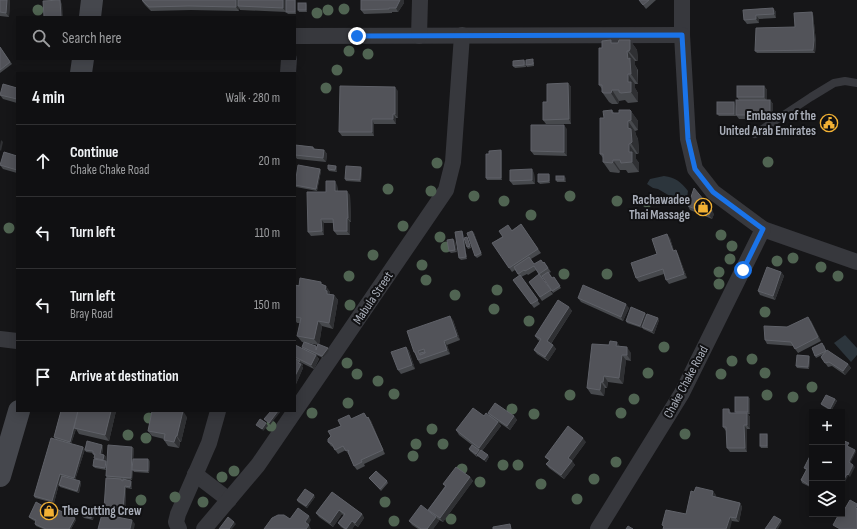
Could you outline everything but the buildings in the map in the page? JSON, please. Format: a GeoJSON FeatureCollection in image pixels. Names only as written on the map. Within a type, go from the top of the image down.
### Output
{"type":"FeatureCollection","features":[{"type":"Feature","properties":{"kind":"street"},"geometry":{"type":"LineString","coordinates":[[90,16],[92,0]]}},
{"type":"Feature","properties":{"kind":"street"},"geometry":{"type":"LineString","coordinates":[[419,36],[420,0]]}},
{"type":"Feature","properties":{"kind":"street"},"geometry":{"type":"LineString","coordinates":[[682,0],[682,35],[688,139],[695,169],[713,192],[763,229],[857,262]]}},
{"type":"Feature","properties":{"kind":"street","name":"Mabula Street"},"geometry":{"type":"LineString","coordinates":[[296,409],[446,190],[453,162],[462,35]]}},
{"type":"Feature","properties":{"kind":"street"},"geometry":{"type":"LineString","coordinates":[[296,36],[682,35]]}},
{"type":"Feature","properties":{"kind":"street"},"geometry":{"type":"LineString","coordinates":[[81,72],[83,60]]}},
{"type":"Feature","properties":{"kind":"street"},"geometry":{"type":"LineString","coordinates":[[288,72],[289,60]]}},
{"type":"Feature","properties":{"kind":"street","name":"Chake Chake Road"},"geometry":{"type":"LineString","coordinates":[[598,529],[682,393],[763,229]]}},
{"type":"Feature","properties":{"kind":"street"},"geometry":{"type":"LineString","coordinates":[[0,339],[16,341]]}},
{"type":"Feature","properties":{"kind":"street"},"geometry":{"type":"LineString","coordinates":[[0,475],[19,412]]}},
{"type":"Feature","properties":{"kind":"street"},"geometry":{"type":"LineString","coordinates":[[179,529],[176,522],[178,514],[209,443],[218,412]]}},
{"type":"Feature","properties":{"kind":"street","name":"Mabula Street"},"geometry":{"type":"LineString","coordinates":[[204,529],[258,465],[294,412]]}},
{"type":"Feature","properties":{"kind":"street"},"geometry":{"type":"LineString","coordinates":[[195,474],[229,500]]}},
{"type":"Feature","properties":{"kind":"lane"},"geometry":{"type":"LineString","coordinates":[[755,134],[834,83],[845,81],[857,83]]}},
{"type":"Feature","properties":{"kind":"shaded area"},"geometry":{"type":"Polygon","coordinates":[[[664,176],[678,180],[688,191],[687,198],[683,201],[675,199],[647,184],[650,179],[664,176]]]}},
{"type":"Feature","properties":{"kind":"shaded area"},"geometry":{"type":"Polygon","coordinates":[[[845,335],[857,348],[857,355],[851,362],[834,343],[845,335]]]}},
{"type":"Feature","properties":{"kind":"place","name":"Embassy of the United Arab Emirates"},"geometry":{"type":"Point","coordinates":[829,123]}},
{"type":"Feature","properties":{"kind":"place","name":"Rachawadee Thai Massage"},"geometry":{"type":"Point","coordinates":[703,207]}},
{"type":"Feature","properties":{"kind":"place","name":"The Cutting Crew"},"geometry":{"type":"Point","coordinates":[49,511]}},
{"type":"Feature","properties":{"kind":"route"},"geometry":{"type":"LineString","coordinates":[[357,36],[682,35],[688,139],[695,169],[713,192],[763,229],[743,270]]}}]}
